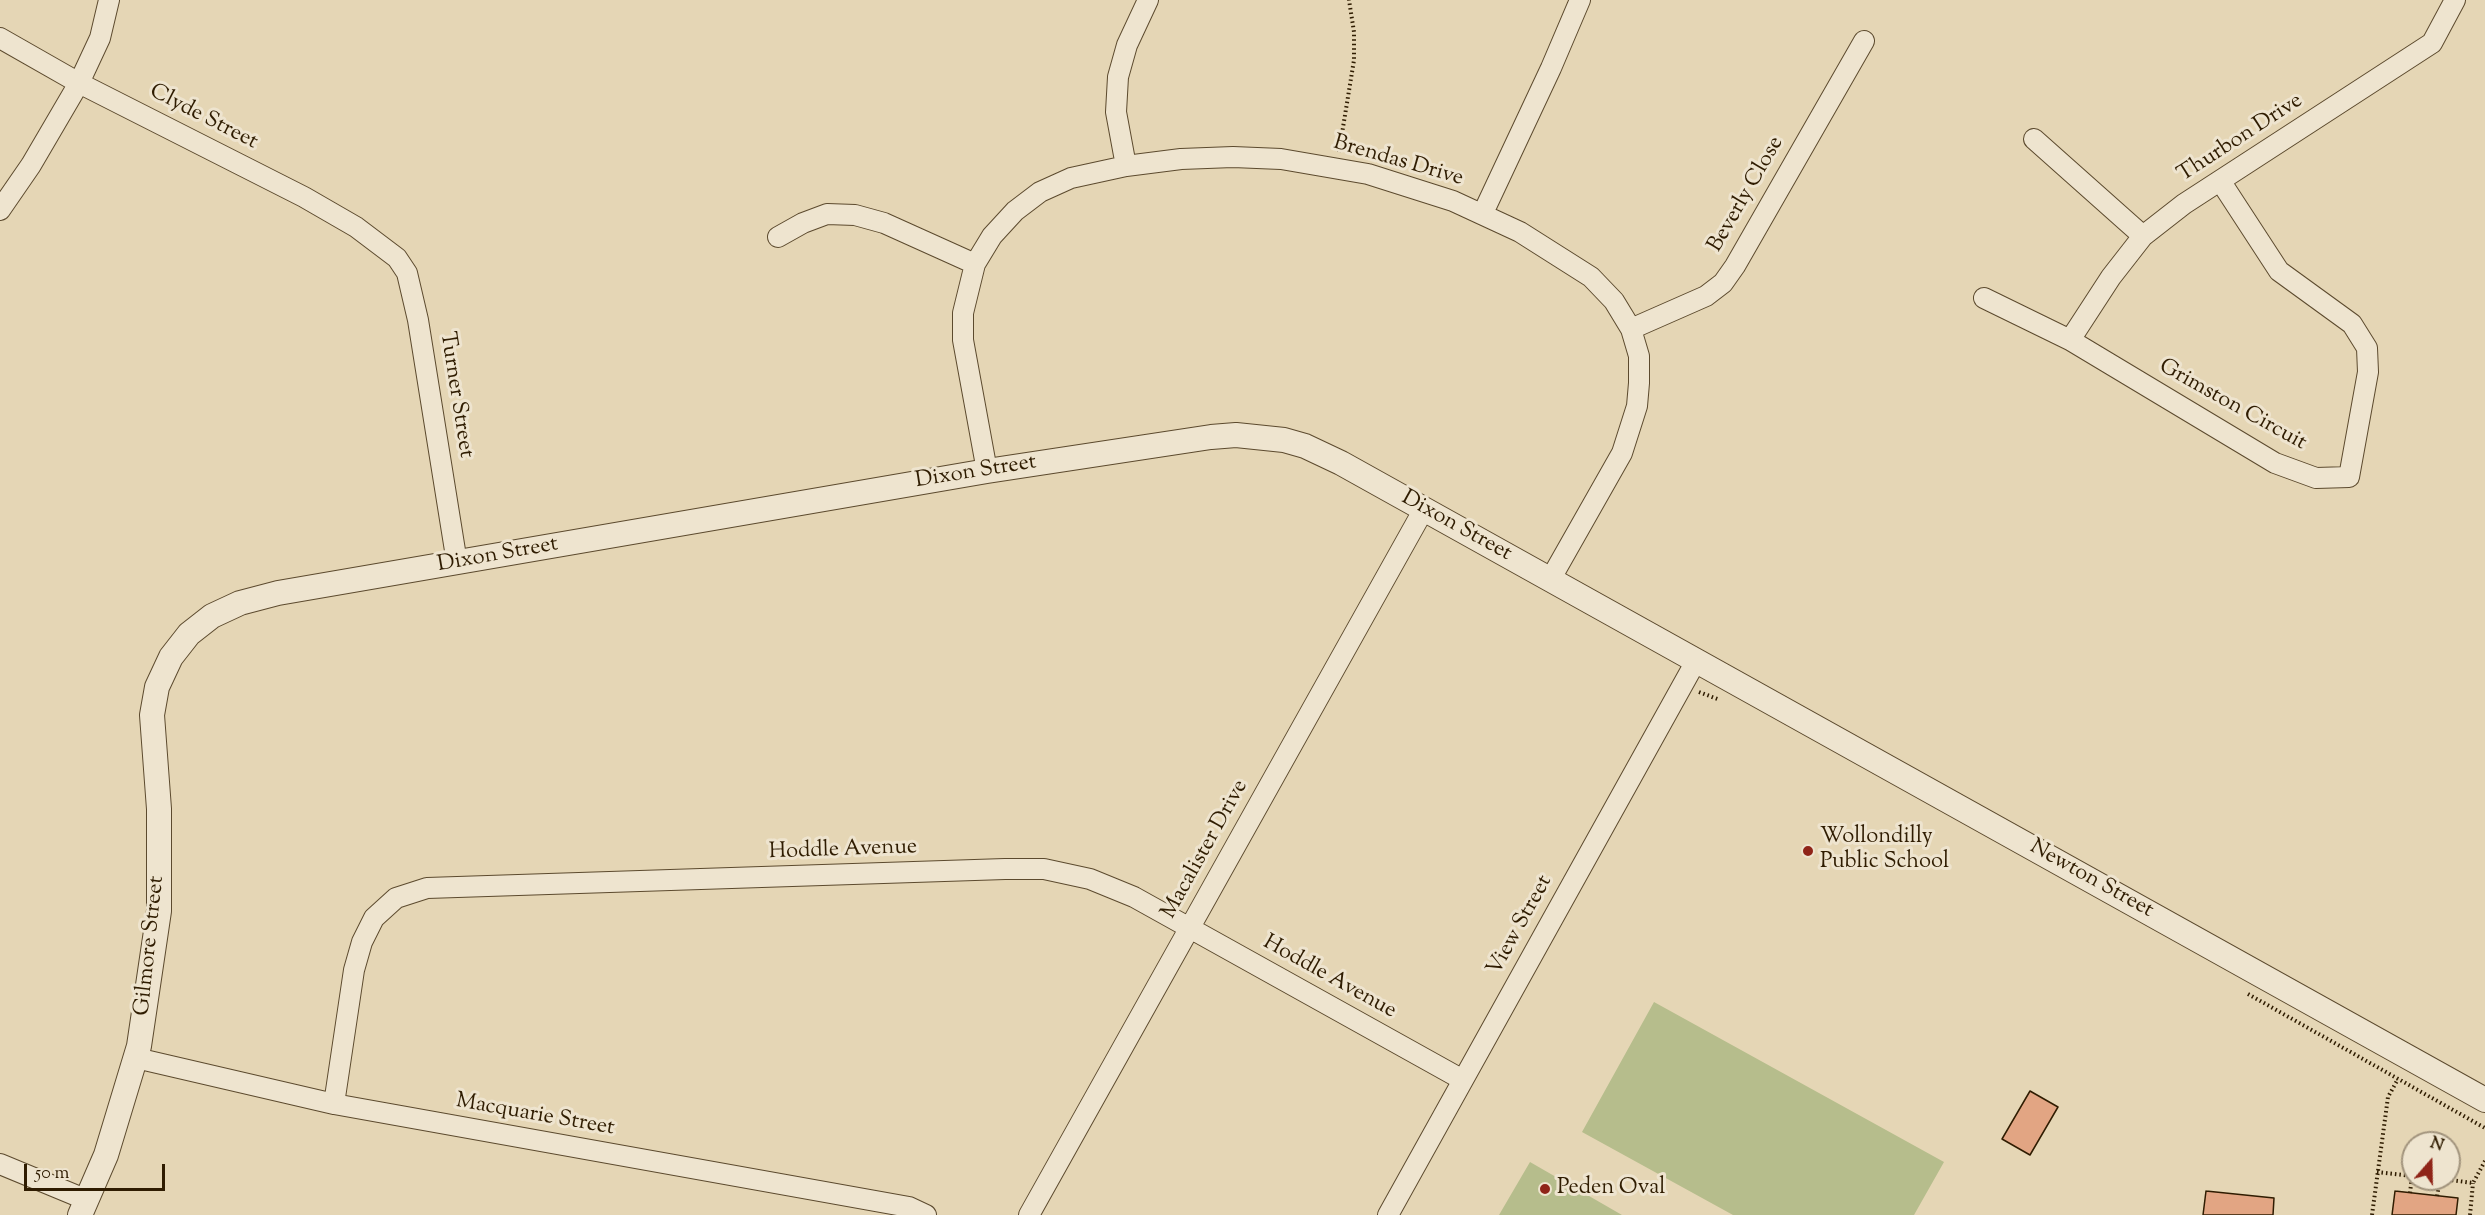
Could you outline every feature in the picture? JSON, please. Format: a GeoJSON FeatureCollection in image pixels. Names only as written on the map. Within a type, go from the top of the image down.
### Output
{"type":"FeatureCollection","features":[{"type":"Feature","properties":{"kind":"street"},"geometry":{"type":"LineString","coordinates":[[0,210],[31,165],[79,83],[100,38],[109,0]]}},
{"type":"Feature","properties":{"kind":"street"},"geometry":{"type":"LineString","coordinates":[[1126,165],[1116,112],[1118,77],[1127,45],[1148,0]]}},
{"type":"Feature","properties":{"kind":"street"},"geometry":{"type":"LineString","coordinates":[[1483,213],[1580,0]]}},
{"type":"Feature","properties":{"kind":"street","name":"Thurbon Drive"},"geometry":{"type":"LineString","coordinates":[[2070,340],[2111,277],[2143,236],[2184,204],[2432,43],[2455,0]]}},
{"type":"Feature","properties":{"kind":"street","name":"Clyde Street"},"geometry":{"type":"LineString","coordinates":[[0,38],[79,83],[304,197],[382,245]]}},
{"type":"Feature","properties":{"kind":"street","name":"Beverly Close"},"geometry":{"type":"LineString","coordinates":[[1631,329],[1706,296],[1723,283],[1735,266],[1863,41]]}},
{"type":"Feature","properties":{"kind":"street"},"geometry":{"type":"LineString","coordinates":[[2034,139],[2143,236]]}},
{"type":"Feature","properties":{"kind":"street","name":"Brendas Drive"},"geometry":{"type":"LineString","coordinates":[[987,471],[963,340],[963,313],[975,264],[992,237],[1014,211],[1040,192],[1071,178],[1126,165],[1181,159],[1233,157],[1281,159],[1368,174],[1412,187],[1483,213],[1520,232],[1591,277],[1614,301],[1631,329],[1639,356],[1640,383],[1627,438],[1622,453],[1550,580]]}},
{"type":"Feature","properties":{"kind":"street","name":"Grimston Circuit"},"geometry":{"type":"LineString","coordinates":[[2070,340],[2276,463],[2316,478],[2349,477],[2368,372],[2367,348],[2352,324],[2279,271],[2221,182]]}},
{"type":"Feature","properties":{"kind":"street"},"geometry":{"type":"LineString","coordinates":[[778,237],[803,223],[827,214],[855,215],[884,223],[975,264]]}},
{"type":"Feature","properties":{"kind":"street","name":"Turner Street"},"geometry":{"type":"LineString","coordinates":[[382,245],[397,258],[407,273],[413,292],[457,563]]}},
{"type":"Feature","properties":{"kind":"street"},"geometry":{"type":"LineString","coordinates":[[1984,298],[2070,340]]}},
{"type":"Feature","properties":{"kind":"street","name":"Dixon Street"},"geometry":{"type":"LineString","coordinates":[[212,616],[240,603],[278,593],[987,471],[1211,437],[1260,436],[1284,440],[1314,450],[1696,661]]}},
{"type":"Feature","properties":{"kind":"street","name":"Macalister Drive"},"geometry":{"type":"LineString","coordinates":[[1029,1215],[1424,509]]}},
{"type":"Feature","properties":{"kind":"street","name":"Gilmore Street"},"geometry":{"type":"LineString","coordinates":[[83,1208],[106,1155],[136,1058],[159,911],[159,809],[152,724],[157,687],[171,657],[189,634],[212,616]]}},
{"type":"Feature","properties":{"kind":"street","name":"View Street"},"geometry":{"type":"LineString","coordinates":[[1388,1215],[1696,661]]}},
{"type":"Feature","properties":{"kind":"street","name":"Newton Street"},"geometry":{"type":"LineString","coordinates":[[1696,661],[2485,1100]]}},
{"type":"Feature","properties":{"kind":"street","name":"Hoddle Avenue"},"geometry":{"type":"LineString","coordinates":[[334,1104],[354,970],[362,942],[374,918],[396,898],[427,888],[1044,869],[1090,879],[1134,897],[1463,1080]]}},
{"type":"Feature","properties":{"kind":"street","name":"Macquarie Street"},"geometry":{"type":"LineString","coordinates":[[136,1058],[334,1104],[909,1208],[926,1215]]}},
{"type":"Feature","properties":{"kind":"street"},"geometry":{"type":"LineString","coordinates":[[0,1164],[83,1208]]}},
{"type":"Feature","properties":{"kind":"path"},"geometry":{"type":"LineString","coordinates":[[1335,168],[1354,60],[1354,32],[1349,0]]}},
{"type":"Feature","properties":{"kind":"path"},"geometry":{"type":"LineString","coordinates":[[2372,1215],[2388,1096],[2398,1079]]}},
{"type":"Feature","properties":{"kind":"path"},"geometry":{"type":"LineString","coordinates":[[2470,1215],[2473,1183],[2485,1161]]}},
{"type":"Feature","properties":{"kind":"path"},"geometry":{"type":"LineString","coordinates":[[2377,1172],[2401,1175]]}},
{"type":"Feature","properties":{"kind":"path"},"geometry":{"type":"LineString","coordinates":[[2461,1182],[2473,1183]]}},
{"type":"Feature","properties":{"kind":"path"},"geometry":{"type":"LineString","coordinates":[[2438,1196],[2439,1191]]}},
{"type":"Feature","properties":{"kind":"green space"},"geometry":{"type":"Polygon","coordinates":[[[1654,1002],[1944,1162],[1914,1215],[1733,1215],[1582,1132],[1654,1002]]]}},
{"type":"Feature","properties":{"kind":"green space","name":"Peden Oval"},"geometry":{"type":"Polygon","coordinates":[[[1530,1162],[1622,1215],[1499,1215],[1530,1162]]]}},
{"type":"Feature","properties":{"kind":"building"},"geometry":{"type":"Polygon","coordinates":[[[2030,1091],[2058,1107],[2030,1155],[2002,1139],[2030,1091]]]}},
{"type":"Feature","properties":{"kind":"building"},"geometry":{"type":"Polygon","coordinates":[[[2206,1191],[2274,1198],[2273,1215],[2203,1215],[2206,1191]]]}},
{"type":"Feature","properties":{"kind":"building"},"geometry":{"type":"Polygon","coordinates":[[[2395,1191],[2458,1198],[2456,1215],[2392,1215],[2395,1191]]]}},
{"type":"Feature","properties":{"kind":"place","name":"Wollondilly Public School"},"geometry":{"type":"Point","coordinates":[1808,851]}},
{"type":"Feature","properties":{"kind":"place","name":"Peden Oval"},"geometry":{"type":"Point","coordinates":[1545,1189]}}]}
